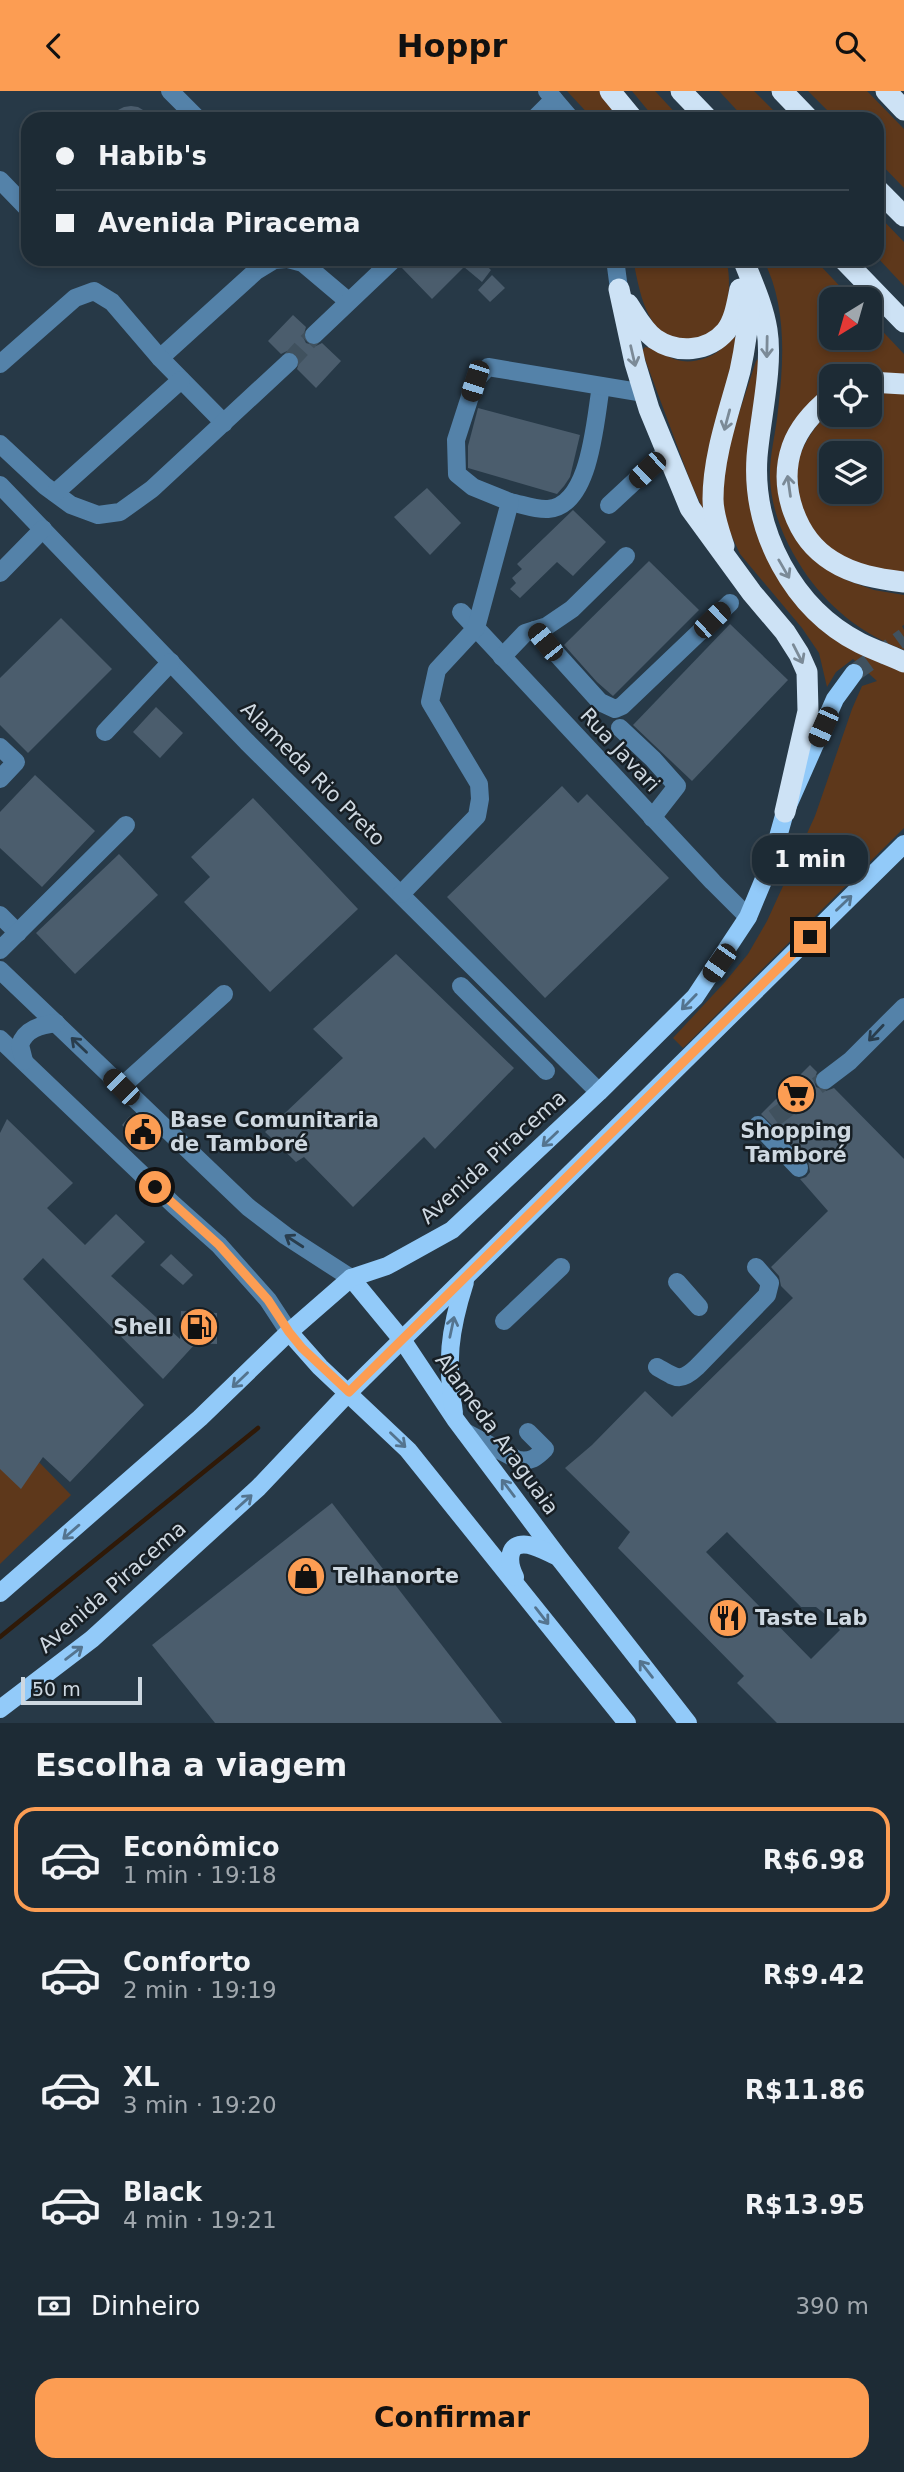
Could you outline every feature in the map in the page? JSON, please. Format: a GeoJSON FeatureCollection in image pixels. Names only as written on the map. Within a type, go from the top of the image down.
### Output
{"type":"FeatureCollection","features":[{"type":"Feature","properties":{"kind":"highway"},"geometry":{"type":"LineString","coordinates":[[610,91],[627,112]]}},
{"type":"Feature","properties":{"kind":"highway"},"geometry":{"type":"LineString","coordinates":[[681,91],[701,112]]}},
{"type":"Feature","properties":{"kind":"highway"},"geometry":{"type":"LineString","coordinates":[[782,91],[802,112]]}},
{"type":"Feature","properties":{"kind":"highway"},"geometry":{"type":"LineString","coordinates":[[886,91],[904,110]]}},
{"type":"Feature","properties":{"kind":"highway"},"geometry":{"type":"LineString","coordinates":[[884,196],[904,216]]}},
{"type":"Feature","properties":{"kind":"highway"},"geometry":{"type":"LineString","coordinates":[[619,289],[642,326],[654,338],[668,346],[682,349],[705,347],[726,330],[734,313],[742,266]]}},
{"type":"Feature","properties":{"kind":"highway"},"geometry":{"type":"LineString","coordinates":[[746,266],[767,331],[757,462],[758,500],[767,531],[791,581],[807,601],[858,642],[904,661]]}},
{"type":"Feature","properties":{"kind":"highway"},"geometry":{"type":"LineString","coordinates":[[850,266],[904,322]]}},
{"type":"Feature","properties":{"kind":"highway"},"geometry":{"type":"LineString","coordinates":[[728,561],[713,499],[718,458],[746,339],[752,281]]}},
{"type":"Feature","properties":{"kind":"highway"},"geometry":{"type":"LineString","coordinates":[[619,289],[644,394],[665,453],[690,508],[785,632],[807,672],[808,711],[785,812]]}},
{"type":"Feature","properties":{"kind":"highway"},"geometry":{"type":"LineString","coordinates":[[882,383],[904,384]]}},
{"type":"Feature","properties":{"kind":"highway"},"geometry":{"type":"LineString","coordinates":[[819,407],[799,433],[792,448],[787,471],[788,487],[800,527],[812,545],[831,561],[853,572],[904,582]]}},
{"type":"Feature","properties":{"kind":"main road","name":"Avenida Piracema"},"geometry":{"type":"LineString","coordinates":[[0,1593],[200,1418],[289,1332],[351,1278],[387,1266],[452,1230],[599,1092],[695,997],[748,917],[771,862],[785,812],[835,699],[854,673]]}},
{"type":"Feature","properties":{"kind":"main road","name":"Avenida Piracema"},"geometry":{"type":"LineString","coordinates":[[0,1709],[7,1700],[92,1639],[258,1488],[349,1392],[904,844]]}},
{"type":"Feature","properties":{"kind":"main road","name":"Alameda Araguaia"},"geometry":{"type":"LineString","coordinates":[[351,1278],[403,1341],[460,1425],[559,1558],[688,1723]]}},
{"type":"Feature","properties":{"kind":"main road"},"geometry":{"type":"LineString","coordinates":[[460,1425],[449,1356],[450,1334],[466,1279]]}},
{"type":"Feature","properties":{"kind":"main road"},"geometry":{"type":"LineString","coordinates":[[289,1332],[320,1367],[408,1450],[627,1723]]}},
{"type":"Feature","properties":{"kind":"main road"},"geometry":{"type":"LineString","coordinates":[[522,1590],[509,1563],[512,1549],[531,1545],[559,1558]]}},
{"type":"Feature","properties":{"kind":"street"},"geometry":{"type":"LineString","coordinates":[[170,91],[191,112]]}},
{"type":"Feature","properties":{"kind":"street"},"geometry":{"type":"LineString","coordinates":[[539,112],[550,95],[565,112]]}},
{"type":"Feature","properties":{"kind":"street"},"geometry":{"type":"LineString","coordinates":[[0,180],[21,202]]}},
{"type":"Feature","properties":{"kind":"street"},"geometry":{"type":"LineString","coordinates":[[160,358],[264,266]]}},
{"type":"Feature","properties":{"kind":"street"},"geometry":{"type":"LineString","coordinates":[[307,266],[348,301]]}},
{"type":"Feature","properties":{"kind":"street"},"geometry":{"type":"LineString","coordinates":[[314,335],[386,266]]}},
{"type":"Feature","properties":{"kind":"street"},"geometry":{"type":"LineString","coordinates":[[616,266],[619,289]]}},
{"type":"Feature","properties":{"kind":"street"},"geometry":{"type":"LineString","coordinates":[[0,364],[75,297],[94,291],[111,302],[223,423]]}},
{"type":"Feature","properties":{"kind":"street"},"geometry":{"type":"LineString","coordinates":[[0,444],[71,505],[98,515],[120,512],[152,489],[289,362]]}},
{"type":"Feature","properties":{"kind":"street"},"geometry":{"type":"LineString","coordinates":[[601,386],[586,468],[574,495],[562,505],[547,509],[510,502],[473,487],[457,474],[456,440],[475,381],[488,367],[601,386],[644,394]]}},
{"type":"Feature","properties":{"kind":"street"},"geometry":{"type":"LineString","coordinates":[[55,493],[181,380]]}},
{"type":"Feature","properties":{"kind":"street"},"geometry":{"type":"LineString","coordinates":[[609,505],[665,453]]}},
{"type":"Feature","properties":{"kind":"street","name":"Alameda Rio Preto"},"geometry":{"type":"LineString","coordinates":[[0,485],[247,742],[599,1092]]}},
{"type":"Feature","properties":{"kind":"street"},"geometry":{"type":"LineString","coordinates":[[401,894],[477,816],[479,784],[430,702],[437,670],[475,628],[510,502]]}},
{"type":"Feature","properties":{"kind":"street"},"geometry":{"type":"LineString","coordinates":[[0,573],[43,529]]}},
{"type":"Feature","properties":{"kind":"street"},"geometry":{"type":"LineString","coordinates":[[502,657],[525,633],[547,626],[572,609],[626,556]]}},
{"type":"Feature","properties":{"kind":"street"},"geometry":{"type":"LineString","coordinates":[[535,630],[600,702],[615,709],[622,706],[730,603]]}},
{"type":"Feature","properties":{"kind":"street","name":"Rua Javari"},"geometry":{"type":"LineString","coordinates":[[461,612],[748,917]]}},
{"type":"Feature","properties":{"kind":"street"},"geometry":{"type":"LineString","coordinates":[[105,731],[171,662]]}},
{"type":"Feature","properties":{"kind":"street"},"geometry":{"type":"LineString","coordinates":[[620,728],[677,786],[652,818]]}},
{"type":"Feature","properties":{"kind":"street"},"geometry":{"type":"LineString","coordinates":[[0,747],[16,762],[0,779]]}},
{"type":"Feature","properties":{"kind":"street"},"geometry":{"type":"LineString","coordinates":[[0,950],[126,825]]}},
{"type":"Feature","properties":{"kind":"street"},"geometry":{"type":"LineString","coordinates":[[0,915],[18,933]]}},
{"type":"Feature","properties":{"kind":"street","name":"Alameda Araguaia"},"geometry":{"type":"LineString","coordinates":[[0,969],[248,1207],[286,1236],[351,1278]]}},
{"type":"Feature","properties":{"kind":"street"},"geometry":{"type":"LineString","coordinates":[[461,986],[540,1077],[563,1055]]}},
{"type":"Feature","properties":{"kind":"street"},"geometry":{"type":"LineString","coordinates":[[121,1087],[224,994]]}},
{"type":"Feature","properties":{"kind":"street"},"geometry":{"type":"LineString","coordinates":[[825,1080],[850,1061],[904,1007]]}},
{"type":"Feature","properties":{"kind":"street"},"geometry":{"type":"LineString","coordinates":[[24,1061],[20,1045],[25,1035],[42,1025],[57,1023]]}},
{"type":"Feature","properties":{"kind":"street"},"geometry":{"type":"LineString","coordinates":[[0,1039],[219,1245],[268,1300],[289,1332]]}},
{"type":"Feature","properties":{"kind":"street"},"geometry":{"type":"LineString","coordinates":[[758,1125],[799,1168]]}},
{"type":"Feature","properties":{"kind":"street"},"geometry":{"type":"LineString","coordinates":[[504,1321],[561,1266]]}},
{"type":"Feature","properties":{"kind":"street"},"geometry":{"type":"LineString","coordinates":[[657,1367],[677,1378],[686,1377],[697,1367],[767,1295],[769,1283],[756,1267]]}},
{"type":"Feature","properties":{"kind":"street"},"geometry":{"type":"LineString","coordinates":[[677,1282],[699,1307]]}},
{"type":"Feature","properties":{"kind":"street"},"geometry":{"type":"LineString","coordinates":[[460,1425],[518,1460],[528,1461],[535,1459],[545,1449],[528,1432]]}},
{"type":"Feature","properties":{"kind":"shaded area"},"geometry":{"type":"Polygon","coordinates":[[[567,91],[600,91],[618,112],[586,112],[567,91]]]}},
{"type":"Feature","properties":{"kind":"shaded area"},"geometry":{"type":"Polygon","coordinates":[[[632,91],[655,91],[674,112],[649,112],[632,91]]]}},
{"type":"Feature","properties":{"kind":"shaded area"},"geometry":{"type":"Polygon","coordinates":[[[719,91],[754,91],[775,112],[738,112],[719,91]]]}},
{"type":"Feature","properties":{"kind":"shaded area"},"geometry":{"type":"Polygon","coordinates":[[[808,91],[867,91],[904,129],[904,188],[884,167],[884,112],[829,112],[808,91]]]}},
{"type":"Feature","properties":{"kind":"shaded area"},"geometry":{"type":"Polygon","coordinates":[[[884,221],[904,242],[904,286],[884,265],[884,221]]]}},
{"type":"Feature","properties":{"kind":"shaded area"},"geometry":{"type":"Polygon","coordinates":[[[634,266],[727,266],[728,299],[722,320],[708,337],[684,344],[662,333],[654,323],[639,287],[634,266]]]}},
{"type":"Feature","properties":{"kind":"shaded area"},"geometry":{"type":"Polygon","coordinates":[[[766,266],[821,266],[841,287],[819,287],[819,350],[882,350],[882,331],[904,354],[904,374],[882,375],[882,364],[819,364],[819,412],[781,481],[846,580],[874,590],[904,595],[904,650],[850,621],[828,601],[801,566],[778,519],[771,493],[770,470],[782,352],[776,295],[766,266]]]}},
{"type":"Feature","properties":{"kind":"shaded area"},"geometry":{"type":"Polygon","coordinates":[[[738,335],[705,514],[642,351],[645,347],[677,360],[694,361],[716,353],[738,335]]]}},
{"type":"Feature","properties":{"kind":"shaded area"},"geometry":{"type":"Polygon","coordinates":[[[758,359],[757,521],[858,653],[904,672],[904,828],[683,1048],[673,1038],[748,954],[767,921],[815,816],[862,686],[877,681],[853,659],[836,672],[827,687],[819,653],[802,628],[740,554],[729,530],[721,497],[725,456],[758,359]]]}},
{"type":"Feature","properties":{"kind":"shaded area"},"geometry":{"type":"Polygon","coordinates":[[[882,391],[904,392],[904,576],[858,565],[833,552],[817,536],[806,516],[799,494],[798,463],[808,438],[819,423],[819,427],[882,427],[882,391]]]}},
{"type":"Feature","properties":{"kind":"shaded area"},"geometry":{"type":"Polygon","coordinates":[[[0,1422],[71,1495],[0,1564],[0,1422]]]}},
{"type":"Feature","properties":{"kind":"building"},"geometry":{"type":"Polygon","coordinates":[[[124,107],[138,107],[146,112],[114,112],[124,107]]]}},
{"type":"Feature","properties":{"kind":"building"},"geometry":{"type":"Polygon","coordinates":[[[487,266],[491,270],[482,282],[464,267],[432,299],[402,268],[487,266]]]}},
{"type":"Feature","properties":{"kind":"building"},"geometry":{"type":"Polygon","coordinates":[[[492,275],[505,288],[490,302],[478,290],[492,275]]]}},
{"type":"Feature","properties":{"kind":"building"},"geometry":{"type":"Polygon","coordinates":[[[293,315],[306,327],[303,337],[306,343],[316,346],[322,343],[341,361],[316,388],[297,369],[300,360],[297,354],[287,351],[281,354],[268,341],[293,315]]]}},
{"type":"Feature","properties":{"kind":"building"},"geometry":{"type":"Polygon","coordinates":[[[478,408],[580,435],[570,477],[557,494],[468,468],[468,446],[478,408]]]}},
{"type":"Feature","properties":{"kind":"building"},"geometry":{"type":"Polygon","coordinates":[[[427,488],[461,523],[430,555],[394,517],[427,488]]]}},
{"type":"Feature","properties":{"kind":"building"},"geometry":{"type":"Polygon","coordinates":[[[573,510],[606,542],[573,576],[557,562],[520,598],[510,589],[516,583],[512,578],[522,569],[517,564],[573,510]]]}},
{"type":"Feature","properties":{"kind":"building"},"geometry":{"type":"Polygon","coordinates":[[[649,561],[699,610],[613,696],[564,645],[649,561]]]}},
{"type":"Feature","properties":{"kind":"building"},"geometry":{"type":"Polygon","coordinates":[[[61,618],[112,669],[28,753],[0,725],[0,678],[61,618]]]}},
{"type":"Feature","properties":{"kind":"building"},"geometry":{"type":"Polygon","coordinates":[[[730,624],[788,680],[692,781],[633,725],[730,624]]]}},
{"type":"Feature","properties":{"kind":"building"},"geometry":{"type":"Polygon","coordinates":[[[156,707],[183,733],[160,758],[133,732],[156,707]]]}},
{"type":"Feature","properties":{"kind":"building"},"geometry":{"type":"Polygon","coordinates":[[[35,775],[95,831],[42,887],[0,848],[0,812],[35,775]]]}},
{"type":"Feature","properties":{"kind":"building"},"geometry":{"type":"Polygon","coordinates":[[[562,786],[578,803],[587,794],[669,878],[545,998],[447,897],[562,786]]]}},
{"type":"Feature","properties":{"kind":"building"},"geometry":{"type":"Polygon","coordinates":[[[253,798],[358,909],[270,992],[184,902],[210,877],[191,857],[253,798]]]}},
{"type":"Feature","properties":{"kind":"building"},"geometry":{"type":"Polygon","coordinates":[[[119,854],[158,895],[75,974],[36,933],[119,854]]]}},
{"type":"Feature","properties":{"kind":"building"},"geometry":{"type":"Polygon","coordinates":[[[396,954],[514,1068],[435,1149],[424,1137],[353,1207],[304,1157],[296,1162],[265,1132],[343,1058],[313,1029],[396,954]]]}},
{"type":"Feature","properties":{"kind":"building"},"geometry":{"type":"Polygon","coordinates":[[[810,1065],[817,1072],[814,1081],[816,1087],[826,1091],[834,1088],[904,1159],[904,1723],[777,1723],[737,1683],[744,1676],[618,1548],[630,1532],[565,1468],[592,1445],[645,1391],[672,1417],[793,1298],[781,1286],[779,1276],[771,1267],[828,1211],[800,1179],[810,1172],[808,1161],[761,1114],[810,1065]],[[727,1532],[706,1552],[811,1659],[840,1630],[834,1621],[816,1607],[801,1607],[727,1532]]]}},
{"type":"Feature","properties":{"kind":"building","name":"Base Comunitaria de Tamboré"},"geometry":{"type":"Polygon","coordinates":[[[135,1114],[161,1140],[150,1151],[122,1125],[135,1114]]]}},
{"type":"Feature","properties":{"kind":"building"},"geometry":{"type":"Polygon","coordinates":[[[7,1119],[73,1183],[47,1208],[85,1245],[116,1214],[145,1242],[111,1276],[180,1339],[181,1311],[217,1313],[217,1344],[196,1343],[163,1379],[43,1258],[23,1279],[144,1405],[70,1482],[43,1457],[21,1489],[0,1469],[0,1133],[7,1119]]]}},
{"type":"Feature","properties":{"kind":"building","name":"Shell"},"geometry":{"type":"Polygon","coordinates":[[[171,1254],[193,1275],[183,1285],[160,1265],[171,1254]]]}},
{"type":"Feature","properties":{"kind":"building"},"geometry":{"type":"Polygon","coordinates":[[[332,1503],[502,1723],[215,1723],[152,1645],[332,1503]]]}},
{"type":"Feature","properties":{"kind":"waterway"},"geometry":{"type":"LineString","coordinates":[[0,1637],[258,1428]]}},
{"type":"Feature","properties":{"kind":"tunnel"},"geometry":{"type":"LineString","coordinates":[[289,362],[314,335]]}},
{"type":"Feature","properties":{"kind":"tunnel"},"geometry":{"type":"LineString","coordinates":[[854,673],[904,637]]}},
{"type":"Feature","properties":{"kind":"tunnel"},"geometry":{"type":"LineString","coordinates":[[774,1118],[825,1080]]}},
{"type":"Feature","properties":{"kind":"place","name":"Shopping Tamboré"},"geometry":{"type":"Point","coordinates":[796,1094]}},
{"type":"Feature","properties":{"kind":"place","name":"Base Comunitaria de Tamboré"},"geometry":{"type":"Point","coordinates":[143,1132]}},
{"type":"Feature","properties":{"kind":"place","name":"Shell"},"geometry":{"type":"Point","coordinates":[199,1327]}},
{"type":"Feature","properties":{"kind":"place","name":"Telhanorte"},"geometry":{"type":"Point","coordinates":[306,1576]}},
{"type":"Feature","properties":{"kind":"place","name":"Taste Lab"},"geometry":{"type":"Point","coordinates":[728,1618]}},
{"type":"Feature","properties":{"kind":"route"},"geometry":{"type":"LineString","coordinates":[[155,1187],[219,1245],[268,1300],[302,1348],[349,1392],[810,937]]}}]}
